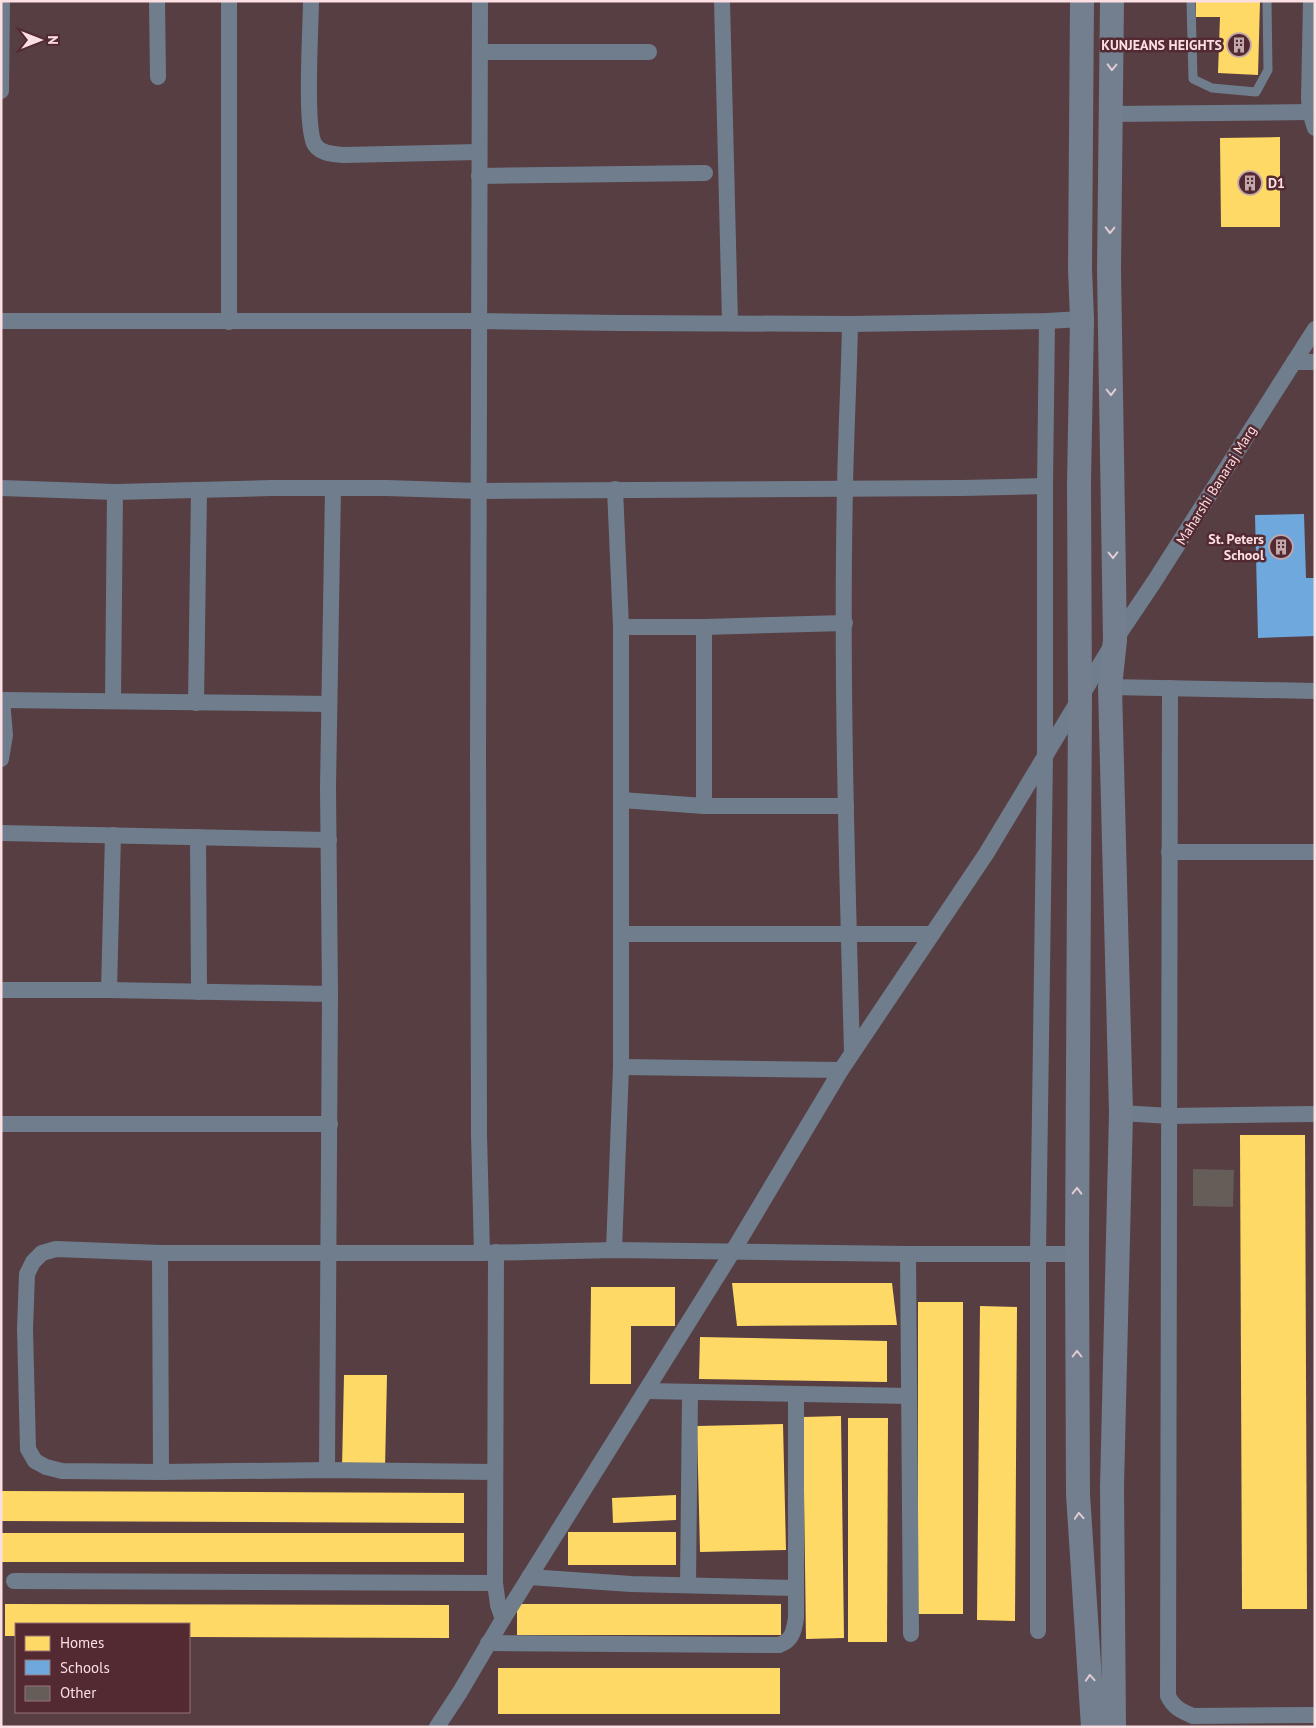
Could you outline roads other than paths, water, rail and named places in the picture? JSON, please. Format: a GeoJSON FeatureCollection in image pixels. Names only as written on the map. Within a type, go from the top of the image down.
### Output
{"type":"FeatureCollection","features":[{"type":"Feature","properties":{"kind":"street"},"geometry":{"type":"LineString","coordinates":[[1,91],[2,1]]}},
{"type":"Feature","properties":{"kind":"street"},"geometry":{"type":"LineString","coordinates":[[157,1],[158,77]]}},
{"type":"Feature","properties":{"kind":"street"},"geometry":{"type":"LineString","coordinates":[[229,1],[229,322]]}},
{"type":"Feature","properties":{"kind":"street"},"geometry":{"type":"LineString","coordinates":[[311,1],[309,110],[310,131],[315,145],[326,152],[344,155],[479,152]]}},
{"type":"Feature","properties":{"kind":"street"},"geometry":{"type":"LineString","coordinates":[[480,1],[478,320],[480,490],[478,754],[479,1125],[489,1252],[495,1583],[498,1605],[503,1619]]}},
{"type":"Feature","properties":{"kind":"street"},"geometry":{"type":"LineString","coordinates":[[722,1],[730,323]]}},
{"type":"Feature","properties":{"kind":"street"},"geometry":{"type":"LineString","coordinates":[[1082,1],[1080,269],[1082,319],[1079,483],[1078,1494],[1093,1727]]}},
{"type":"Feature","properties":{"kind":"street"},"geometry":{"type":"LineString","coordinates":[[1112,1],[1109,270],[1115,640],[1110,687],[1121,1112],[1112,1487],[1114,1727]]}},
{"type":"Feature","properties":{"kind":"street"},"geometry":{"type":"LineString","coordinates":[[1311,1],[1313,22],[1310,112],[1315,128]]}},
{"type":"Feature","properties":{"kind":"street"},"geometry":{"type":"LineString","coordinates":[[480,52],[649,52]]}},
{"type":"Feature","properties":{"kind":"street"},"geometry":{"type":"LineString","coordinates":[[1111,114],[1310,112]]}},
{"type":"Feature","properties":{"kind":"street"},"geometry":{"type":"LineString","coordinates":[[479,176],[705,173]]}},
{"type":"Feature","properties":{"kind":"street"},"geometry":{"type":"LineString","coordinates":[[1,321],[478,320],[850,324],[1082,319]]}},
{"type":"Feature","properties":{"kind":"street"},"geometry":{"type":"LineString","coordinates":[[1038,1631],[1038,1253],[1045,756],[1047,321]]}},
{"type":"Feature","properties":{"kind":"street"},"geometry":{"type":"LineString","coordinates":[[850,324],[845,488],[845,623],[846,806],[852,1053]]}},
{"type":"Feature","properties":{"kind":"street","name":"Maharshi Banaraj Marg"},"geometry":{"type":"LineString","coordinates":[[437,1727],[733,1251],[841,1070],[986,854],[1115,640],[1315,329]]}},
{"type":"Feature","properties":{"kind":"street"},"geometry":{"type":"LineString","coordinates":[[1294,362],[1315,362]]}},
{"type":"Feature","properties":{"kind":"street"},"geometry":{"type":"LineString","coordinates":[[1,488],[115,492],[333,488],[480,490],[1045,486]]}},
{"type":"Feature","properties":{"kind":"street"},"geometry":{"type":"LineString","coordinates":[[327,1470],[330,1252],[329,704],[333,488]]}},
{"type":"Feature","properties":{"kind":"street"},"geometry":{"type":"LineString","coordinates":[[614,1250],[621,1067],[621,627],[615,489]]}},
{"type":"Feature","properties":{"kind":"street"},"geometry":{"type":"LineString","coordinates":[[196,703],[200,490]]}},
{"type":"Feature","properties":{"kind":"street"},"geometry":{"type":"LineString","coordinates":[[113,701],[115,492]]}},
{"type":"Feature","properties":{"kind":"street"},"geometry":{"type":"LineString","coordinates":[[621,627],[845,623]]}},
{"type":"Feature","properties":{"kind":"street"},"geometry":{"type":"LineString","coordinates":[[704,627],[704,806]]}},
{"type":"Feature","properties":{"kind":"street"},"geometry":{"type":"LineString","coordinates":[[1110,687],[1315,691]]}},
{"type":"Feature","properties":{"kind":"street"},"geometry":{"type":"LineString","coordinates":[[1170,688],[1168,1696],[1173,1705],[1182,1712],[1193,1716],[1315,1715]]}},
{"type":"Feature","properties":{"kind":"street"},"geometry":{"type":"LineString","coordinates":[[1,759],[6,735],[2,700],[329,704]]}},
{"type":"Feature","properties":{"kind":"street"},"geometry":{"type":"LineString","coordinates":[[621,800],[704,806],[846,806]]}},
{"type":"Feature","properties":{"kind":"street"},"geometry":{"type":"LineString","coordinates":[[1,833],[329,840]]}},
{"type":"Feature","properties":{"kind":"street"},"geometry":{"type":"LineString","coordinates":[[109,990],[113,836]]}},
{"type":"Feature","properties":{"kind":"street"},"geometry":{"type":"LineString","coordinates":[[198,838],[199,992]]}},
{"type":"Feature","properties":{"kind":"street"},"geometry":{"type":"LineString","coordinates":[[1169,852],[1315,852]]}},
{"type":"Feature","properties":{"kind":"street"},"geometry":{"type":"LineString","coordinates":[[621,934],[932,934]]}},
{"type":"Feature","properties":{"kind":"street"},"geometry":{"type":"LineString","coordinates":[[1,990],[330,994]]}},
{"type":"Feature","properties":{"kind":"street"},"geometry":{"type":"LineString","coordinates":[[621,1067],[841,1070]]}},
{"type":"Feature","properties":{"kind":"street"},"geometry":{"type":"LineString","coordinates":[[1121,1112],[1170,1116],[1315,1114]]}},
{"type":"Feature","properties":{"kind":"street"},"geometry":{"type":"LineString","coordinates":[[1,1124],[330,1124]]}},
{"type":"Feature","properties":{"kind":"street"},"geometry":{"type":"LineString","coordinates":[[494,1472],[327,1470],[62,1471],[46,1467],[35,1462],[28,1449],[25,1329],[27,1274],[33,1262],[42,1253],[56,1249],[160,1252],[614,1250],[1077,1254]]}},
{"type":"Feature","properties":{"kind":"street"},"geometry":{"type":"LineString","coordinates":[[160,1252],[161,1472]]}},
{"type":"Feature","properties":{"kind":"street"},"geometry":{"type":"LineString","coordinates":[[908,1254],[911,1634]]}},
{"type":"Feature","properties":{"kind":"street"},"geometry":{"type":"LineString","coordinates":[[646,1391],[909,1396]]}},
{"type":"Feature","properties":{"kind":"street"},"geometry":{"type":"LineString","coordinates":[[688,1585],[690,1393]]}},
{"type":"Feature","properties":{"kind":"street"},"geometry":{"type":"LineString","coordinates":[[488,1643],[778,1645],[786,1643],[794,1632],[796,1618],[796,1395]]}},
{"type":"Feature","properties":{"kind":"street"},"geometry":{"type":"LineString","coordinates":[[529,1577],[586,1582],[795,1588]]}},
{"type":"Feature","properties":{"kind":"street"},"geometry":{"type":"LineString","coordinates":[[14,1581],[495,1583]]}},
{"type":"Feature","properties":{"kind":"lane"},"geometry":{"type":"LineString","coordinates":[[1192,1],[1193,79],[1212,88],[1256,92],[1268,70],[1267,1]]}},
{"type":"Feature","properties":{"kind":"place","name":"KUNJEANS HEIGHTS"},"geometry":{"type":"Point","coordinates":[1239,45]}},
{"type":"Feature","properties":{"kind":"place","name":"D1"},"geometry":{"type":"Point","coordinates":[1250,183]}},
{"type":"Feature","properties":{"kind":"place","name":"St. Peters School"},"geometry":{"type":"Point","coordinates":[1281,547]}}]}
